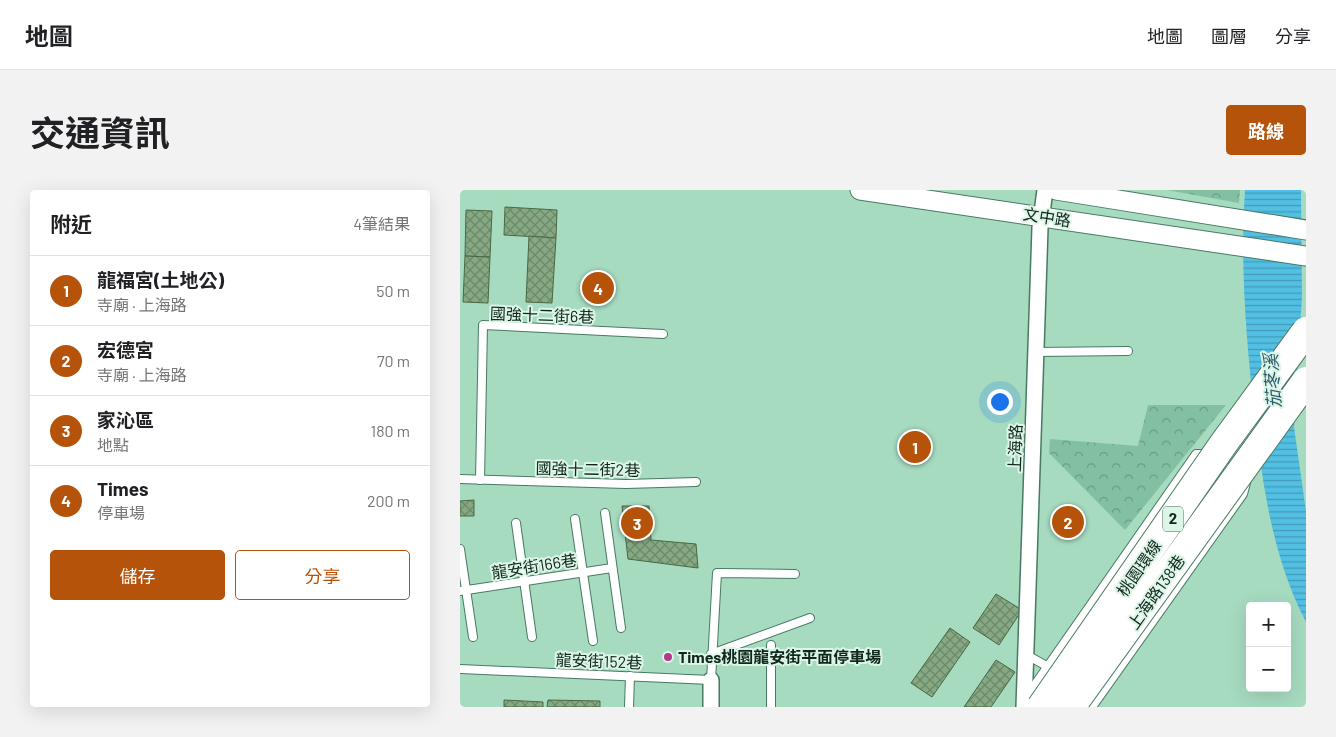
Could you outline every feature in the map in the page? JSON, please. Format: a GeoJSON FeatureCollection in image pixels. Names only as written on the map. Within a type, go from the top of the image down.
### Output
{"type":"FeatureCollection","features":[{"type":"Feature","properties":{"kind":"highway","name":"桃園環線"},"geometry":{"type":"LineString","coordinates":[[1027,705],[1224,444],[1306,331]]}},
{"type":"Feature","properties":{"kind":"highway","name":"桃園環線"},"geometry":{"type":"LineString","coordinates":[[1072,707],[1306,381]]}},
{"type":"Feature","properties":{"kind":"street","name":"文中路"},"geometry":{"type":"LineString","coordinates":[[860,190],[1306,256]]}},
{"type":"Feature","properties":{"kind":"street","name":"上海路"},"geometry":{"type":"LineString","coordinates":[[1027,705],[1026,654],[1036,352],[1045,190]]}},
{"type":"Feature","properties":{"kind":"street","name":"文中路"},"geometry":{"type":"LineString","coordinates":[[1056,190],[1306,230]]}},
{"type":"Feature","properties":{"kind":"street"},"geometry":{"type":"LineString","coordinates":[[1271,251],[1273,226]]}},
{"type":"Feature","properties":{"kind":"street"},"geometry":{"type":"LineString","coordinates":[[711,680],[711,707]]}},
{"type":"Feature","properties":{"kind":"lane","name":"國強十二街6巷"},"geometry":{"type":"LineString","coordinates":[[480,480],[483,325],[663,334]]}},
{"type":"Feature","properties":{"kind":"lane"},"geometry":{"type":"LineString","coordinates":[[1036,352],[1128,352]]}},
{"type":"Feature","properties":{"kind":"lane","name":"上海路138巷"},"geometry":{"type":"LineString","coordinates":[[1048,667],[1196,454],[1207,454],[1246,481],[1243,494],[1092,707]]}},
{"type":"Feature","properties":{"kind":"lane","name":"國強十二街2巷"},"geometry":{"type":"LineString","coordinates":[[460,479],[626,484],[696,482]]}},
{"type":"Feature","properties":{"kind":"lane"},"geometry":{"type":"LineString","coordinates":[[605,513],[621,628]]}},
{"type":"Feature","properties":{"kind":"lane"},"geometry":{"type":"LineString","coordinates":[[575,519],[593,641]]}},
{"type":"Feature","properties":{"kind":"lane"},"geometry":{"type":"LineString","coordinates":[[516,524],[532,637]]}},
{"type":"Feature","properties":{"kind":"lane"},"geometry":{"type":"LineString","coordinates":[[460,549],[463,590],[473,637]]}},
{"type":"Feature","properties":{"kind":"lane","name":"龍安街166巷"},"geometry":{"type":"LineString","coordinates":[[463,590],[612,568]]}},
{"type":"Feature","properties":{"kind":"lane"},"geometry":{"type":"LineString","coordinates":[[711,680],[717,573],[795,574]]}},
{"type":"Feature","properties":{"kind":"lane"},"geometry":{"type":"LineString","coordinates":[[711,654],[810,618]]}},
{"type":"Feature","properties":{"kind":"lane"},"geometry":{"type":"LineString","coordinates":[[771,707],[772,645]]}},
{"type":"Feature","properties":{"kind":"lane"},"geometry":{"type":"LineString","coordinates":[[1026,654],[1099,697]]}},
{"type":"Feature","properties":{"kind":"lane"},"geometry":{"type":"LineString","coordinates":[[1027,705],[1048,667]]}},
{"type":"Feature","properties":{"kind":"lane","name":"龍安街152巷"},"geometry":{"type":"LineString","coordinates":[[460,669],[711,680]]}},
{"type":"Feature","properties":{"kind":"lane"},"geometry":{"type":"LineString","coordinates":[[629,707],[630,676]]}},
{"type":"Feature","properties":{"kind":"green space"},"geometry":{"type":"Polygon","coordinates":[[[1167,190],[1240,190],[1239,203],[1167,190]]]}},
{"type":"Feature","properties":{"kind":"green space"},"geometry":{"type":"Polygon","coordinates":[[[1148,405],[1226,405],[1125,530],[1049,453],[1050,439],[1138,446],[1148,405]]]}},
{"type":"Feature","properties":{"kind":"water","name":"茄苳溪"},"geometry":{"type":"Polygon","coordinates":[[[1245,190],[1301,190],[1302,297],[1294,427],[1306,511],[1306,622],[1285,572],[1270,519],[1257,437],[1246,328],[1243,245],[1245,190]]]}},
{"type":"Feature","properties":{"kind":"building"},"geometry":{"type":"Polygon","coordinates":[[[505,207],[557,210],[556,238],[504,235],[505,207]]]}},
{"type":"Feature","properties":{"kind":"building"},"geometry":{"type":"Polygon","coordinates":[[[466,210],[492,211],[490,257],[465,256],[466,210]]]}},
{"type":"Feature","properties":{"kind":"building"},"geometry":{"type":"Polygon","coordinates":[[[529,236],[556,238],[552,303],[526,302],[529,236]]]}},
{"type":"Feature","properties":{"kind":"building"},"geometry":{"type":"Polygon","coordinates":[[[465,256],[490,257],[488,303],[463,302],[465,256]]]}},
{"type":"Feature","properties":{"kind":"building"},"geometry":{"type":"Polygon","coordinates":[[[914,438],[923,442],[916,456],[908,452],[914,438]]]}},
{"type":"Feature","properties":{"kind":"building"},"geometry":{"type":"Polygon","coordinates":[[[474,500],[474,516],[460,516],[460,501],[474,500]]]}},
{"type":"Feature","properties":{"kind":"building"},"geometry":{"type":"Polygon","coordinates":[[[622,506],[649,506],[651,540],[696,544],[698,568],[628,559],[622,506]]]}},
{"type":"Feature","properties":{"kind":"building"},"geometry":{"type":"Polygon","coordinates":[[[1072,508],[1080,528],[1063,536],[1056,516],[1072,508]]]}},
{"type":"Feature","properties":{"kind":"building"},"geometry":{"type":"Polygon","coordinates":[[[996,594],[1022,610],[999,645],[973,628],[996,594]]]}},
{"type":"Feature","properties":{"kind":"building"},"geometry":{"type":"Polygon","coordinates":[[[950,628],[970,642],[932,697],[911,683],[950,628]]]}},
{"type":"Feature","properties":{"kind":"building"},"geometry":{"type":"Polygon","coordinates":[[[996,660],[1015,672],[991,707],[964,707],[996,660]]]}},
{"type":"Feature","properties":{"kind":"building"},"geometry":{"type":"Polygon","coordinates":[[[504,700],[543,702],[543,707],[504,707],[504,700]]]}},
{"type":"Feature","properties":{"kind":"building"},"geometry":{"type":"Polygon","coordinates":[[[548,700],[600,701],[600,707],[547,707],[548,700]]]}},
{"type":"Feature","properties":{"kind":"place","name":"Times"},"geometry":{"type":"Point","coordinates":[598,288]}},
{"type":"Feature","properties":{"kind":"place","name":"龍福宮(土地公)"},"geometry":{"type":"Point","coordinates":[915,447]}},
{"type":"Feature","properties":{"kind":"place","name":"宏德宮"},"geometry":{"type":"Point","coordinates":[1068,522]}},
{"type":"Feature","properties":{"kind":"place","name":"家沁區"},"geometry":{"type":"Point","coordinates":[637,523]}},
{"type":"Feature","properties":{"kind":"place","name":"Times桃園龍安街平面停車場"},"geometry":{"type":"Point","coordinates":[668,657]}}]}
